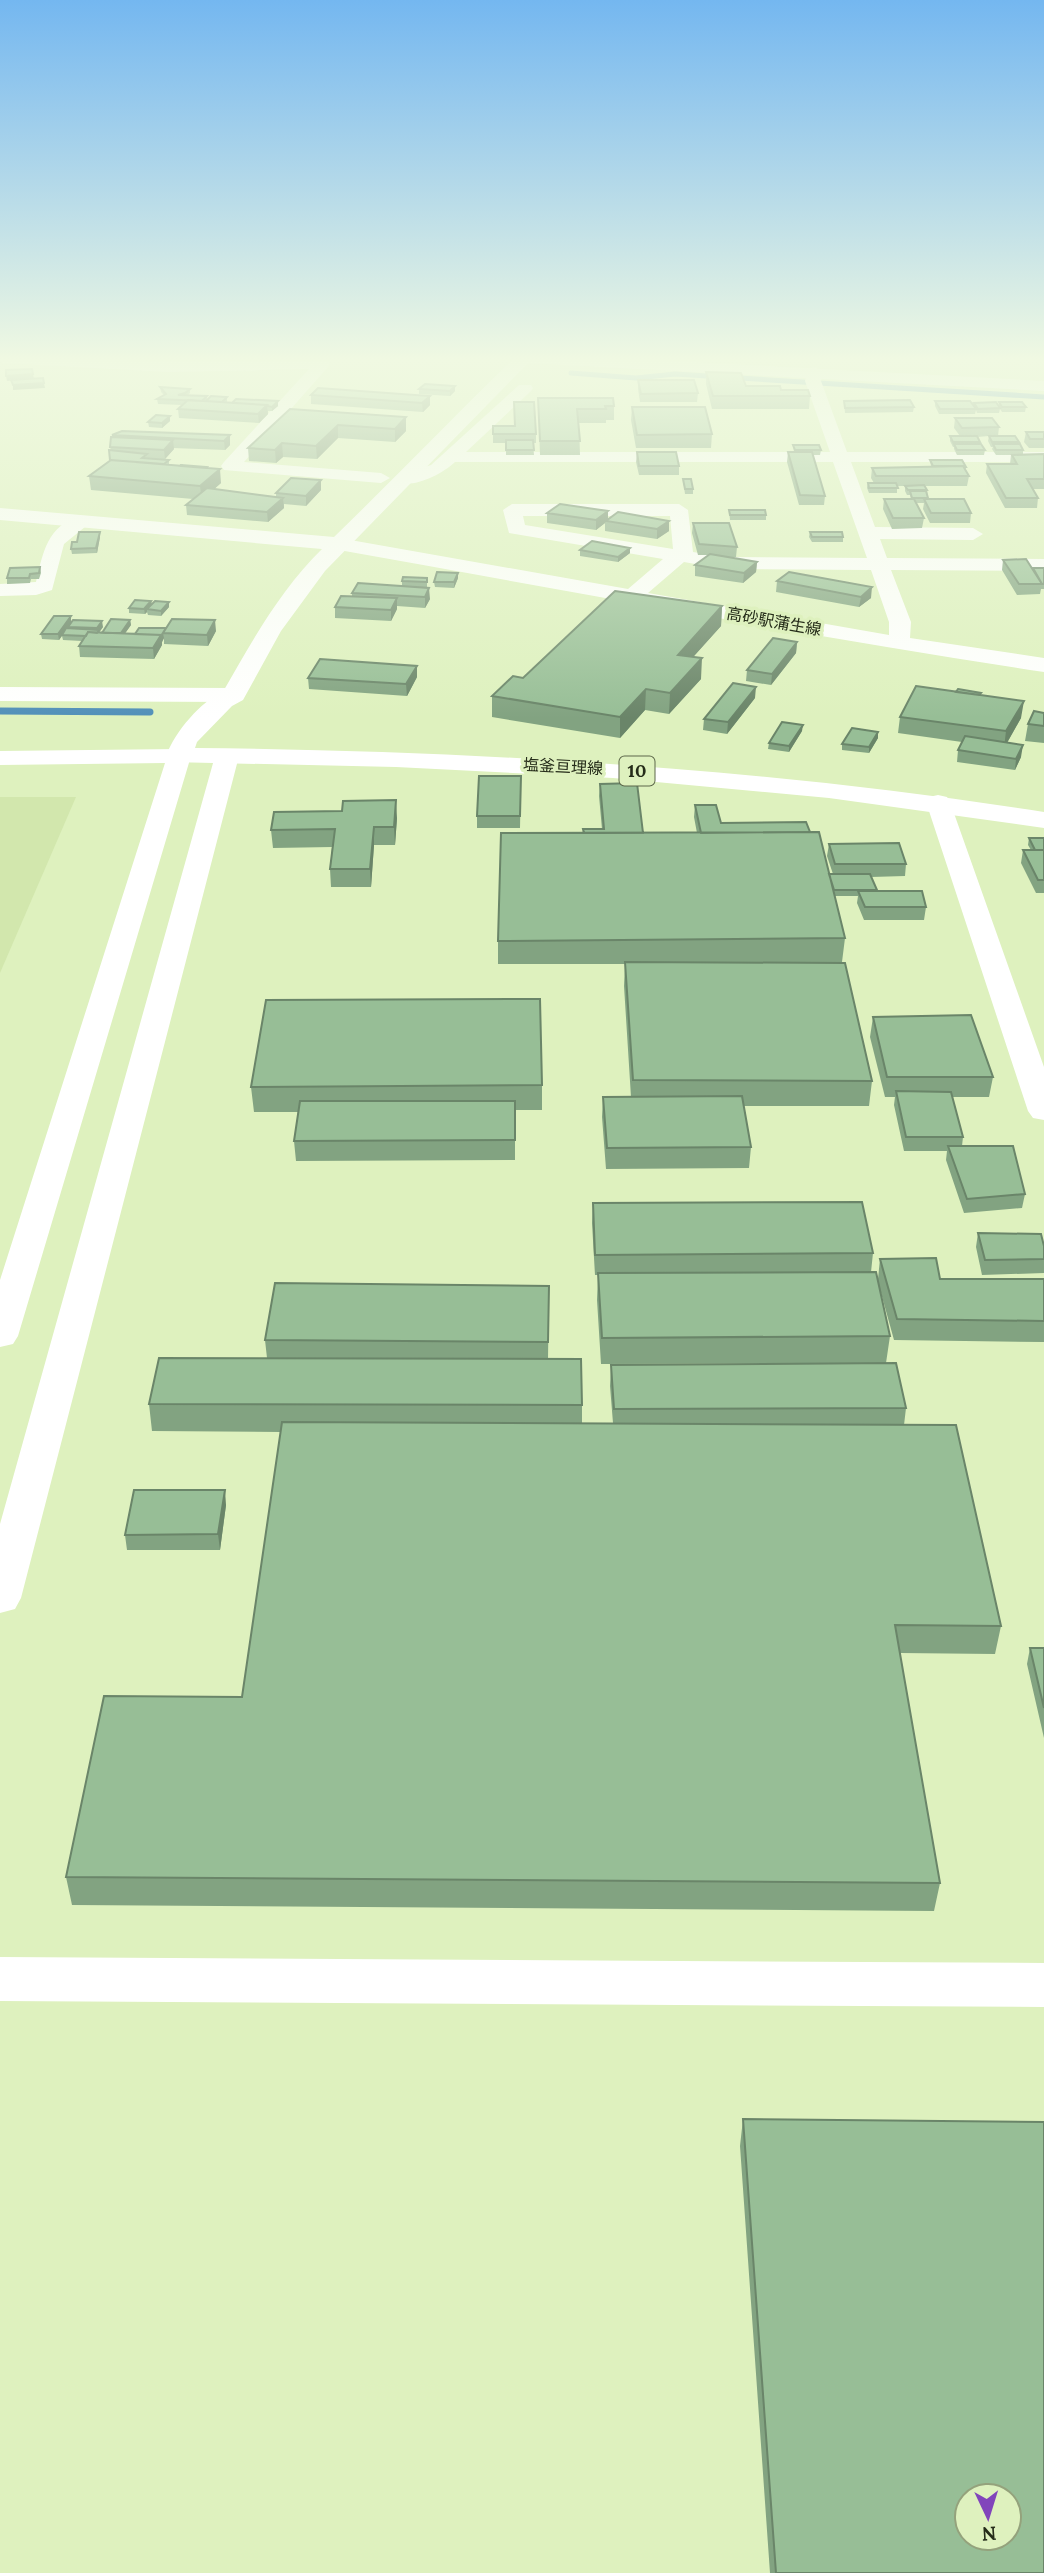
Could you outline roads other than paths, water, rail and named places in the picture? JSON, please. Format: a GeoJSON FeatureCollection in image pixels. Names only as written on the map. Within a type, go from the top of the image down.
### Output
{"type":"FeatureCollection","features":[{"type":"Feature","properties":{"kind":"main road"},"geometry":{"type":"LineString","coordinates":[[339,544],[333,528],[381,478]]}},
{"type":"Feature","properties":{"kind":"main road"},"geometry":{"type":"LineString","coordinates":[[374,486],[378,490],[391,479],[405,479]]}},
{"type":"Feature","properties":{"kind":"main road"},"geometry":{"type":"LineString","coordinates":[[182,748],[229,721],[270,630],[317,566],[405,479]]}},
{"type":"Feature","properties":{"kind":"main road"},"geometry":{"type":"LineString","coordinates":[[0,514],[339,544]]}},
{"type":"Feature","properties":{"kind":"main road","name":"塩釜亘理線"},"geometry":{"type":"LineString","coordinates":[[229,721],[351,757],[564,766],[783,784],[938,802],[1044,820]]}},
{"type":"Feature","properties":{"kind":"main road","name":"塩釜亘理線"},"geometry":{"type":"LineString","coordinates":[[182,748],[229,721],[680,756],[835,772],[1044,801]]}},
{"type":"Feature","properties":{"kind":"street"},"geometry":{"type":"LineString","coordinates":[[317,478],[374,486]]}},
{"type":"Feature","properties":{"kind":"street"},"geometry":{"type":"LineString","coordinates":[[846,478],[900,633],[926,623]]}},
{"type":"Feature","properties":{"kind":"street"},"geometry":{"type":"LineString","coordinates":[[632,596],[678,557],[683,553],[679,510],[512,510],[516,530],[678,557],[723,564],[1044,565]]}},
{"type":"Feature","properties":{"kind":"street"},"geometry":{"type":"LineString","coordinates":[[0,590],[46,586],[55,542],[81,522]]}},
{"type":"Feature","properties":{"kind":"street"},"geometry":{"type":"LineString","coordinates":[[866,533],[973,534]]}},
{"type":"Feature","properties":{"kind":"street","name":"高砂駅蒲生線"},"geometry":{"type":"LineString","coordinates":[[339,544],[632,596],[900,633],[1044,665]]}},
{"type":"Feature","properties":{"kind":"street"},"geometry":{"type":"LineString","coordinates":[[0,694],[229,721],[0,1598]]}},
{"type":"Feature","properties":{"kind":"street"},"geometry":{"type":"LineString","coordinates":[[0,740],[182,748]]}},
{"type":"Feature","properties":{"kind":"street"},"geometry":{"type":"LineString","coordinates":[[0,758],[182,748]]}},
{"type":"Feature","properties":{"kind":"street"},"geometry":{"type":"LineString","coordinates":[[0,1336],[182,748]]}},
{"type":"Feature","properties":{"kind":"street"},"geometry":{"type":"LineString","coordinates":[[938,802],[1044,1111]]}},
{"type":"Feature","properties":{"kind":"street"},"geometry":{"type":"LineString","coordinates":[[0,1979],[1044,1985]]}},
{"type":"Feature","properties":{"kind":"waterway"},"geometry":{"type":"LineString","coordinates":[[0,711],[150,712]]}}]}
